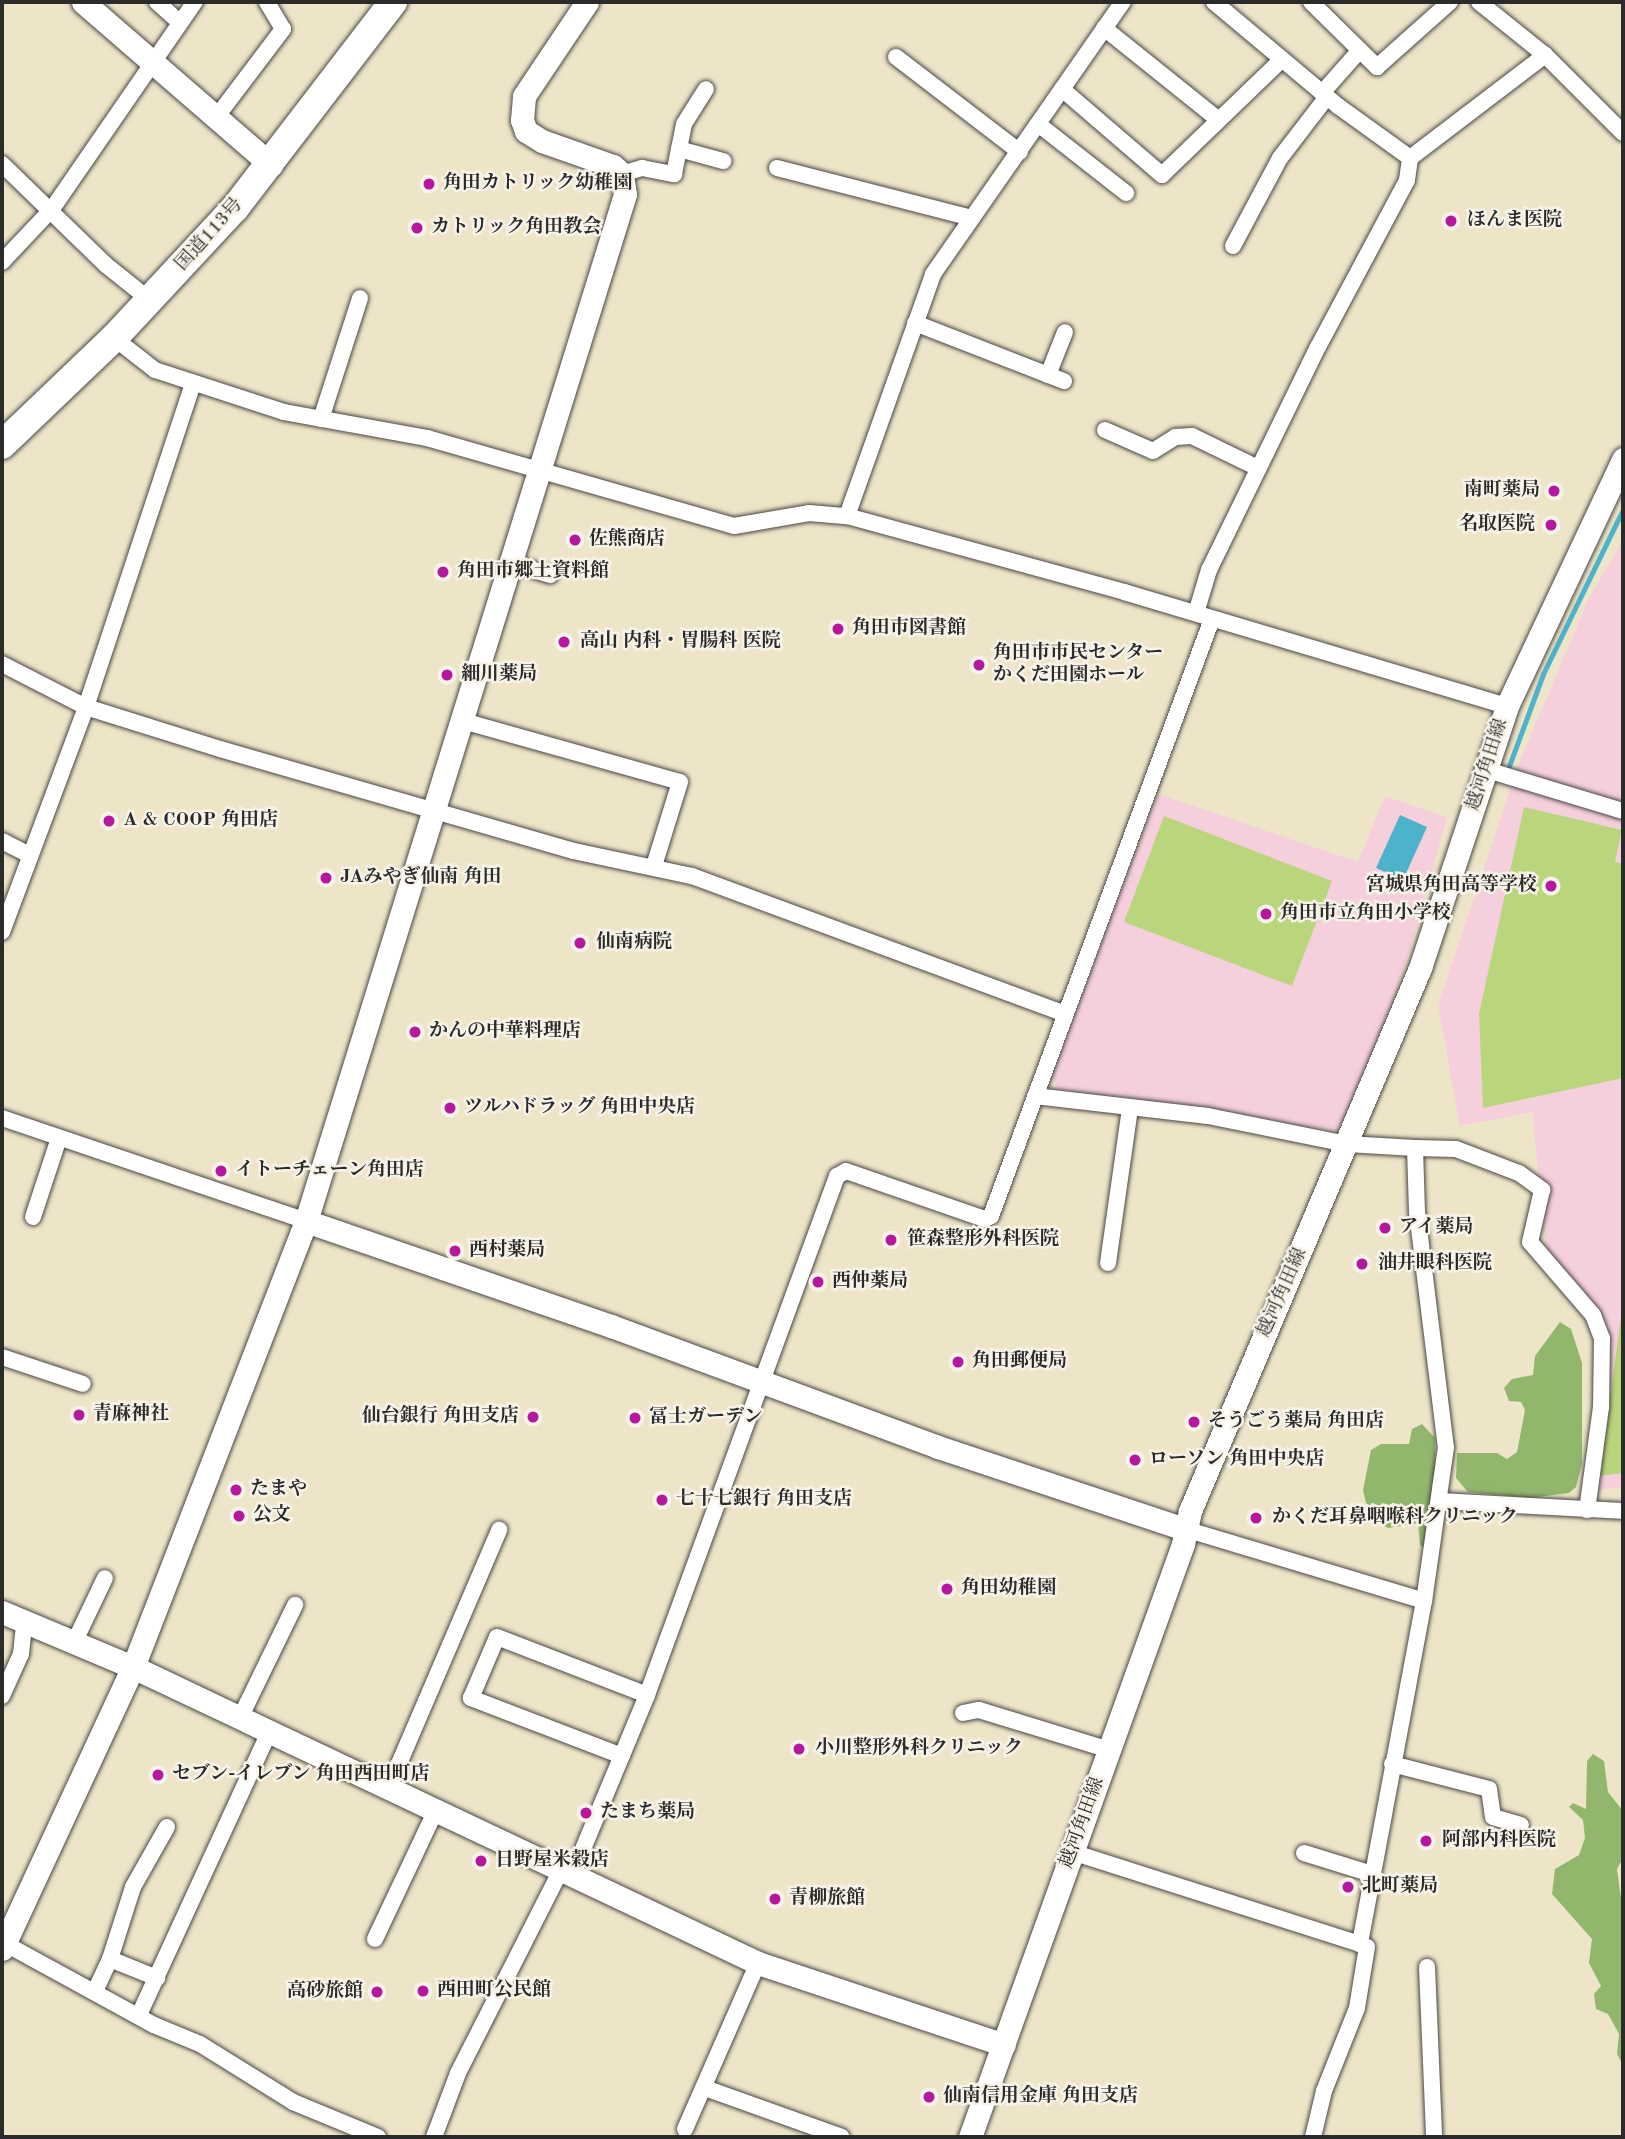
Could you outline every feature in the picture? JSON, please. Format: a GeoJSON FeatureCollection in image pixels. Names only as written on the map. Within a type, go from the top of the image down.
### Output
{"type":"FeatureCollection","features":[{"type":"Feature","properties":{"kind":"highway","name":"国道113号"},"geometry":{"type":"LineString","coordinates":[[2,445],[151,300],[271,165],[382,7]]}},
{"type":"Feature","properties":{"kind":"street"},"geometry":{"type":"LineString","coordinates":[[83,2],[271,165]]}},
{"type":"Feature","properties":{"kind":"street"},"geometry":{"type":"LineString","coordinates":[[157,2],[179,22]]}},
{"type":"Feature","properties":{"kind":"street"},"geometry":{"type":"LineString","coordinates":[[2,262],[52,209],[195,2]]}},
{"type":"Feature","properties":{"kind":"street"},"geometry":{"type":"LineString","coordinates":[[215,119],[283,29],[267,2]]}},
{"type":"Feature","properties":{"kind":"street"},"geometry":{"type":"LineString","coordinates":[[378,2137],[293,2102],[200,2044],[139,2015],[96,1989],[2,1947],[133,1667],[306,1221],[625,194],[622,174],[613,166],[542,141],[527,131],[522,120],[524,96],[587,2]]}},
{"type":"Feature","properties":{"kind":"street"},"geometry":{"type":"LineString","coordinates":[[846,516],[933,274],[1123,2]]}},
{"type":"Feature","properties":{"kind":"street"},"geometry":{"type":"LineString","coordinates":[[1214,2],[1281,60],[1410,158]]}},
{"type":"Feature","properties":{"kind":"street"},"geometry":{"type":"LineString","coordinates":[[1311,2],[1377,67],[1450,2]]}},
{"type":"Feature","properties":{"kind":"street"},"geometry":{"type":"LineString","coordinates":[[1479,2],[1545,55],[1623,132]]}},
{"type":"Feature","properties":{"kind":"street"},"geometry":{"type":"LineString","coordinates":[[1104,28],[1219,120]]}},
{"type":"Feature","properties":{"kind":"street"},"geometry":{"type":"LineString","coordinates":[[1233,246],[1280,158],[1360,50]]}},
{"type":"Feature","properties":{"kind":"street"},"geometry":{"type":"LineString","coordinates":[[1196,613],[1209,570],[1258,468],[1407,180],[1410,158],[1545,55]]}},
{"type":"Feature","properties":{"kind":"street"},"geometry":{"type":"LineString","coordinates":[[897,57],[1020,152]]}},
{"type":"Feature","properties":{"kind":"street"},"geometry":{"type":"LineString","coordinates":[[1062,89],[1162,175],[1281,60]]}},
{"type":"Feature","properties":{"kind":"street"},"geometry":{"type":"LineString","coordinates":[[622,174],[642,168],[674,174],[684,124],[706,89]]}},
{"type":"Feature","properties":{"kind":"street"},"geometry":{"type":"LineString","coordinates":[[1038,124],[1126,194]]}},
{"type":"Feature","properties":{"kind":"street"},"geometry":{"type":"LineString","coordinates":[[679,149],[723,161]]}},
{"type":"Feature","properties":{"kind":"street"},"geometry":{"type":"LineString","coordinates":[[2,164],[52,209],[106,265],[151,300]]}},
{"type":"Feature","properties":{"kind":"street"},"geometry":{"type":"LineString","coordinates":[[777,168],[972,218]]}},
{"type":"Feature","properties":{"kind":"street"},"geometry":{"type":"LineString","coordinates":[[321,419],[360,298]]}},
{"type":"Feature","properties":{"kind":"street"},"geometry":{"type":"LineString","coordinates":[[915,323],[1056,378],[1065,332]]}},
{"type":"Feature","properties":{"kind":"street"},"geometry":{"type":"LineString","coordinates":[[114,338],[155,370],[321,419],[428,438],[734,526],[809,513],[846,516],[1196,613],[1507,706]]}},
{"type":"Feature","properties":{"kind":"street"},"geometry":{"type":"LineString","coordinates":[[2,932],[86,707],[193,383]]}},
{"type":"Feature","properties":{"kind":"street"},"geometry":{"type":"LineString","coordinates":[[1105,430],[1153,452],[1175,438],[1192,436],[1258,468]]}},
{"type":"Feature","properties":{"kind":"street","name":"越河角田線"},"geometry":{"type":"LineString","coordinates":[[970,2137],[1188,1530],[1191,1511],[1420,968],[1507,706],[1623,459]]}},
{"type":"Feature","properties":{"kind":"street"},"geometry":{"type":"LineString","coordinates":[[511,564],[550,575]]}},
{"type":"Feature","properties":{"kind":"street"},"geometry":{"type":"LineString","coordinates":[[434,2137],[458,2073],[567,1871],[622,1756],[647,1695],[837,1176],[846,1171],[985,1219],[991,1216],[1212,619]]}},
{"type":"Feature","properties":{"kind":"street"},"geometry":{"type":"LineString","coordinates":[[2,664],[86,707],[433,812],[573,851],[654,866],[1065,1014]]}},
{"type":"Feature","properties":{"kind":"street"},"geometry":{"type":"LineString","coordinates":[[463,720],[680,782],[654,866]]}},
{"type":"Feature","properties":{"kind":"street"},"geometry":{"type":"LineString","coordinates":[[1487,770],[1623,811]]}},
{"type":"Feature","properties":{"kind":"street"},"geometry":{"type":"LineString","coordinates":[[2,841],[29,854]]}},
{"type":"Feature","properties":{"kind":"street"},"geometry":{"type":"LineString","coordinates":[[1035,1096],[1208,1116],[1347,1144],[1456,1149],[1519,1173],[1542,1190],[1530,1242],[1592,1315],[1602,1338],[1601,1407],[1587,1510]]}},
{"type":"Feature","properties":{"kind":"street"},"geometry":{"type":"LineString","coordinates":[[1108,1263],[1130,1108]]}},
{"type":"Feature","properties":{"kind":"street"},"geometry":{"type":"LineString","coordinates":[[2,1118],[306,1221],[1188,1530],[1424,1601]]}},
{"type":"Feature","properties":{"kind":"street"},"geometry":{"type":"LineString","coordinates":[[33,1217],[59,1138]]}},
{"type":"Feature","properties":{"kind":"street"},"geometry":{"type":"LineString","coordinates":[[1072,1852],[1360,1944],[1424,1601],[1446,1447],[1417,1212],[1415,1148]]}},
{"type":"Feature","properties":{"kind":"street"},"geometry":{"type":"LineString","coordinates":[[2,1357],[83,1384]]}},
{"type":"Feature","properties":{"kind":"street"},"geometry":{"type":"LineString","coordinates":[[1439,1502],[1623,1511]]}},
{"type":"Feature","properties":{"kind":"street"},"geometry":{"type":"LineString","coordinates":[[389,1787],[499,1530]]}},
{"type":"Feature","properties":{"kind":"street"},"geometry":{"type":"LineString","coordinates":[[73,1644],[105,1578]]}},
{"type":"Feature","properties":{"kind":"street"},"geometry":{"type":"LineString","coordinates":[[240,1718],[295,1605]]}},
{"type":"Feature","properties":{"kind":"street"},"geometry":{"type":"LineString","coordinates":[[2,1612],[133,1667],[437,1808],[758,1963],[1004,2045]]}},
{"type":"Feature","properties":{"kind":"street"},"geometry":{"type":"LineString","coordinates":[[2,1696],[21,1654],[24,1623]]}},
{"type":"Feature","properties":{"kind":"street"},"geometry":{"type":"LineString","coordinates":[[622,1756],[471,1698],[497,1637],[647,1695]]}},
{"type":"Feature","properties":{"kind":"street"},"geometry":{"type":"LineString","coordinates":[[963,1713],[979,1710],[1110,1750]]}},
{"type":"Feature","properties":{"kind":"street"},"geometry":{"type":"LineString","coordinates":[[139,2015],[269,1732]]}},
{"type":"Feature","properties":{"kind":"street"},"geometry":{"type":"LineString","coordinates":[[1392,1764],[1489,1789],[1493,1817],[1521,1825]]}},
{"type":"Feature","properties":{"kind":"street"},"geometry":{"type":"LineString","coordinates":[[375,1939],[437,1808]]}},
{"type":"Feature","properties":{"kind":"street"},"geometry":{"type":"LineString","coordinates":[[96,1989],[110,1959],[134,1887],[167,1827]]}},
{"type":"Feature","properties":{"kind":"street"},"geometry":{"type":"LineString","coordinates":[[1304,1853],[1372,1874]]}},
{"type":"Feature","properties":{"kind":"street"},"geometry":{"type":"LineString","coordinates":[[1313,2137],[1324,2091],[1357,2008],[1367,1947]]}},
{"type":"Feature","properties":{"kind":"street"},"geometry":{"type":"LineString","coordinates":[[110,1959],[157,1978]]}},
{"type":"Feature","properties":{"kind":"street"},"geometry":{"type":"LineString","coordinates":[[685,2129],[758,1963]]}},
{"type":"Feature","properties":{"kind":"street"},"geometry":{"type":"LineString","coordinates":[[1427,1967],[1434,2137]]}},
{"type":"Feature","properties":{"kind":"street"},"geometry":{"type":"LineString","coordinates":[[705,2088],[842,2137]]}},
{"type":"Feature","properties":{"kind":"shaded area","name":"宮城県角田高等学校"},"geometry":{"type":"Polygon","coordinates":[[[1623,540],[1623,1487],[1598,1490],[1608,1334],[1546,1247],[1532,1112],[1460,1126],[1438,1005],[1518,766],[1589,598],[1623,540]]]}},
{"type":"Feature","properties":{"kind":"shaded area","name":"角田市立角田小学校"},"geometry":{"type":"Polygon","coordinates":[[[1158,794],[1358,862],[1385,796],[1447,817],[1405,967],[1349,1116],[1337,1131],[1060,1093],[1052,1076],[1158,794]]]}},
{"type":"Feature","properties":{"kind":"green space"},"geometry":{"type":"Polygon","coordinates":[[[1524,807],[1622,830],[1615,862],[1623,864],[1623,1078],[1483,1108],[1479,1014],[1524,807]]]}},
{"type":"Feature","properties":{"kind":"green space"},"geometry":{"type":"Polygon","coordinates":[[[1164,816],[1332,881],[1292,986],[1124,922],[1164,816]]]}},
{"type":"Feature","properties":{"kind":"green space"},"geometry":{"type":"Polygon","coordinates":[[[1623,1315],[1623,1473],[1600,1476],[1621,1316],[1623,1315]]]}},
{"type":"Feature","properties":{"kind":"green space"},"geometry":{"type":"Polygon","coordinates":[[[1560,1322],[1571,1329],[1582,1363],[1582,1464],[1576,1487],[1569,1493],[1530,1498],[1468,1492],[1456,1478],[1457,1453],[1497,1453],[1507,1459],[1517,1452],[1525,1410],[1521,1402],[1509,1401],[1504,1388],[1512,1379],[1533,1375],[1535,1356],[1560,1322]]]}},
{"type":"Feature","properties":{"kind":"green space"},"geometry":{"type":"Polygon","coordinates":[[[1422,1424],[1435,1438],[1435,1508],[1426,1550],[1420,1545],[1418,1523],[1388,1528],[1377,1522],[1368,1512],[1363,1490],[1371,1450],[1381,1444],[1409,1444],[1412,1429],[1422,1424]]]}},
{"type":"Feature","properties":{"kind":"green space"},"geometry":{"type":"Polygon","coordinates":[[[1593,1754],[1604,1761],[1608,1792],[1623,1811],[1623,1858],[1617,1869],[1623,1913],[1623,2065],[1617,2054],[1619,2034],[1608,2014],[1596,2009],[1594,1994],[1601,1986],[1589,1963],[1592,1939],[1552,1894],[1555,1869],[1579,1855],[1585,1838],[1583,1820],[1569,1807],[1573,1803],[1586,1809],[1587,1761],[1593,1754]]]}},
{"type":"Feature","properties":{"kind":"water"},"geometry":{"type":"Polygon","coordinates":[[[1400,815],[1427,827],[1403,880],[1376,868],[1400,815]]]}},
{"type":"Feature","properties":{"kind":"waterway"},"geometry":{"type":"LineString","coordinates":[[1509,766],[1543,674],[1623,509]]}},
{"type":"Feature","properties":{"kind":"place","name":"角田カトリック幼稚園"},"geometry":{"type":"Point","coordinates":[429,184]}},
{"type":"Feature","properties":{"kind":"place","name":"ほんま医院"},"geometry":{"type":"Point","coordinates":[1451,221]}},
{"type":"Feature","properties":{"kind":"place","name":"カトリック角田教会"},"geometry":{"type":"Point","coordinates":[417,228]}},
{"type":"Feature","properties":{"kind":"place","name":"南町薬局"},"geometry":{"type":"Point","coordinates":[1554,491]}},
{"type":"Feature","properties":{"kind":"place","name":"名取医院"},"geometry":{"type":"Point","coordinates":[1551,525]}},
{"type":"Feature","properties":{"kind":"place","name":"佐熊商店"},"geometry":{"type":"Point","coordinates":[575,540]}},
{"type":"Feature","properties":{"kind":"place","name":"角田市郷土資料館"},"geometry":{"type":"Point","coordinates":[443,572]}},
{"type":"Feature","properties":{"kind":"place","name":"角田市図書館"},"geometry":{"type":"Point","coordinates":[838,629]}},
{"type":"Feature","properties":{"kind":"place","name":"高山 内科・胃腸科 医院"},"geometry":{"type":"Point","coordinates":[564,642]}},
{"type":"Feature","properties":{"kind":"place","name":"角田市市民センター かくだ田園ホール"},"geometry":{"type":"Point","coordinates":[979,665]}},
{"type":"Feature","properties":{"kind":"place","name":"細川薬局"},"geometry":{"type":"Point","coordinates":[447,675]}},
{"type":"Feature","properties":{"kind":"place","name":"A & COOP 角田店"},"geometry":{"type":"Point","coordinates":[109,821]}},
{"type":"Feature","properties":{"kind":"place","name":"JAみやぎ仙南 角田"},"geometry":{"type":"Point","coordinates":[326,878]}},
{"type":"Feature","properties":{"kind":"place","name":"宮城県角田高等学校"},"geometry":{"type":"Point","coordinates":[1551,886]}},
{"type":"Feature","properties":{"kind":"place","name":"角田市立角田小学校"},"geometry":{"type":"Point","coordinates":[1266,914]}},
{"type":"Feature","properties":{"kind":"place","name":"仙南病院"},"geometry":{"type":"Point","coordinates":[580,943]}},
{"type":"Feature","properties":{"kind":"place","name":"かんの中華料理店"},"geometry":{"type":"Point","coordinates":[415,1032]}},
{"type":"Feature","properties":{"kind":"place","name":"ツルハドラッグ 角田中央店"},"geometry":{"type":"Point","coordinates":[450,1108]}},
{"type":"Feature","properties":{"kind":"place","name":"イトーチェーン角田店"},"geometry":{"type":"Point","coordinates":[221,1171]}},
{"type":"Feature","properties":{"kind":"place","name":"アイ薬局"},"geometry":{"type":"Point","coordinates":[1385,1228]}},
{"type":"Feature","properties":{"kind":"place","name":"笹森整形外科医院"},"geometry":{"type":"Point","coordinates":[891,1240]}},
{"type":"Feature","properties":{"kind":"place","name":"西村薬局"},"geometry":{"type":"Point","coordinates":[455,1251]}},
{"type":"Feature","properties":{"kind":"place","name":"油井眼科医院"},"geometry":{"type":"Point","coordinates":[1362,1264]}},
{"type":"Feature","properties":{"kind":"place","name":"西仲薬局"},"geometry":{"type":"Point","coordinates":[818,1282]}},
{"type":"Feature","properties":{"kind":"place","name":"角田郵便局"},"geometry":{"type":"Point","coordinates":[958,1362]}},
{"type":"Feature","properties":{"kind":"place","name":"青麻神社"},"geometry":{"type":"Point","coordinates":[79,1415]}},
{"type":"Feature","properties":{"kind":"place","name":"仙台銀行 角田支店"},"geometry":{"type":"Point","coordinates":[533,1417]}},
{"type":"Feature","properties":{"kind":"place","name":"冨士ガーデン"},"geometry":{"type":"Point","coordinates":[635,1418]}},
{"type":"Feature","properties":{"kind":"place","name":"そうごう薬局 角田店"},"geometry":{"type":"Point","coordinates":[1194,1422]}},
{"type":"Feature","properties":{"kind":"place","name":"ローソン 角田中央店"},"geometry":{"type":"Point","coordinates":[1135,1460]}},
{"type":"Feature","properties":{"kind":"place","name":"たまや"},"geometry":{"type":"Point","coordinates":[236,1490]}},
{"type":"Feature","properties":{"kind":"place","name":"七十七銀行 角田支店"},"geometry":{"type":"Point","coordinates":[662,1500]}},
{"type":"Feature","properties":{"kind":"place","name":"公文"},"geometry":{"type":"Point","coordinates":[239,1516]}},
{"type":"Feature","properties":{"kind":"place","name":"かくだ耳鼻咽喉科クリニック"},"geometry":{"type":"Point","coordinates":[1256,1518]}},
{"type":"Feature","properties":{"kind":"place","name":"角田幼稚園"},"geometry":{"type":"Point","coordinates":[947,1589]}},
{"type":"Feature","properties":{"kind":"place","name":"小川整形外科クリニック"},"geometry":{"type":"Point","coordinates":[799,1749]}},
{"type":"Feature","properties":{"kind":"place","name":"セブン-イレブン 角田西田町店"},"geometry":{"type":"Point","coordinates":[158,1775]}},
{"type":"Feature","properties":{"kind":"place","name":"たまち薬局"},"geometry":{"type":"Point","coordinates":[586,1813]}},
{"type":"Feature","properties":{"kind":"place","name":"阿部内科医院"},"geometry":{"type":"Point","coordinates":[1426,1841]}},
{"type":"Feature","properties":{"kind":"place","name":"日野屋米穀店"},"geometry":{"type":"Point","coordinates":[481,1861]}},
{"type":"Feature","properties":{"kind":"place","name":"北町薬局"},"geometry":{"type":"Point","coordinates":[1348,1887]}},
{"type":"Feature","properties":{"kind":"place","name":"青柳旅館"},"geometry":{"type":"Point","coordinates":[775,1899]}},
{"type":"Feature","properties":{"kind":"place","name":"西田町公民館"},"geometry":{"type":"Point","coordinates":[423,1991]}},
{"type":"Feature","properties":{"kind":"place","name":"高砂旅館"},"geometry":{"type":"Point","coordinates":[377,1992]}},
{"type":"Feature","properties":{"kind":"place","name":"仙南信用金庫 角田支店"},"geometry":{"type":"Point","coordinates":[929,2097]}}]}
